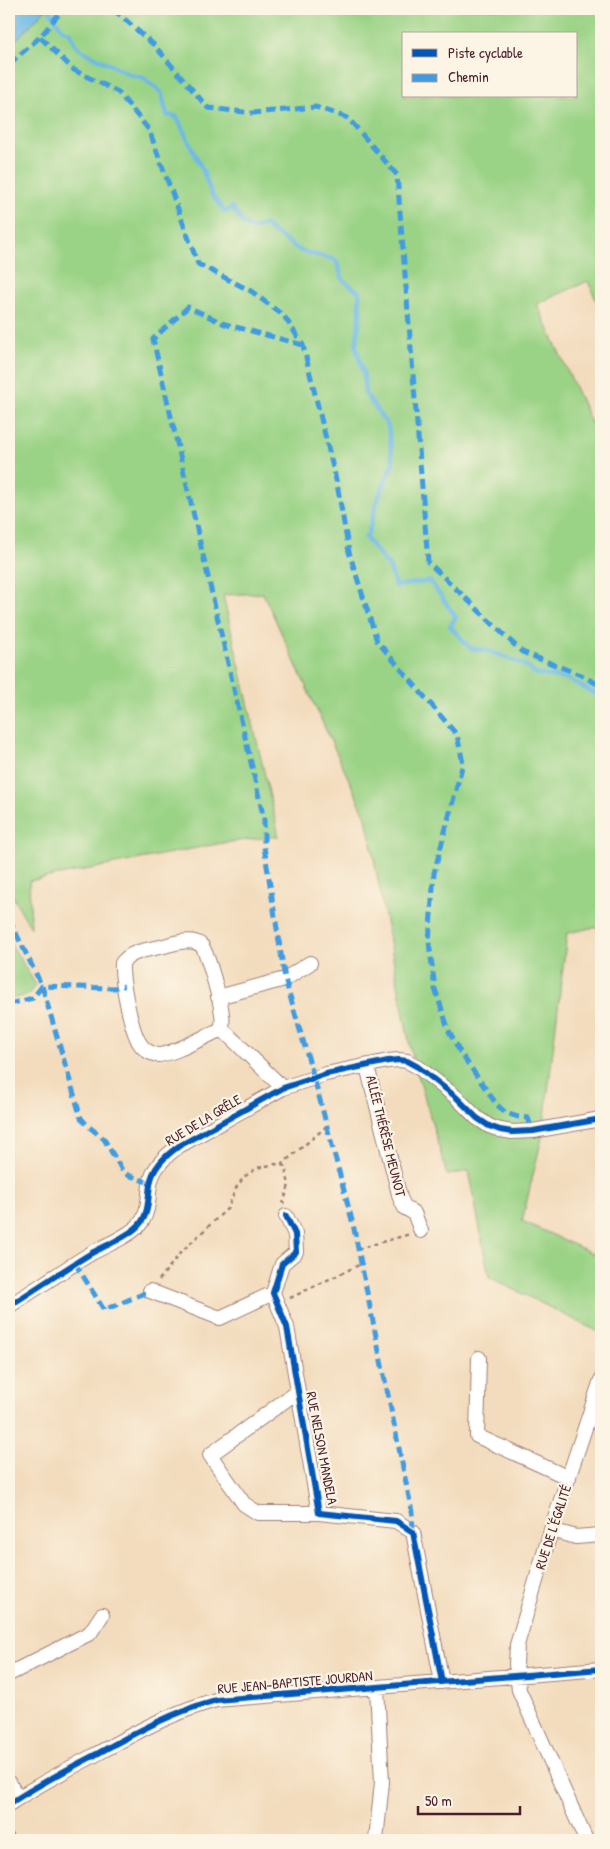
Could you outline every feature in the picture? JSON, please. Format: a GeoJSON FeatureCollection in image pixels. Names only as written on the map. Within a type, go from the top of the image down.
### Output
{"type":"FeatureCollection","features":[{"type":"Feature","properties":{"kind":"street"},"geometry":{"type":"LineString","coordinates":[[222,1029],[168,1054],[157,1055],[149,1052],[141,1046],[136,1037],[124,986],[122,963],[127,956],[137,952],[186,941],[195,942],[202,946],[207,956],[222,1013],[222,1029],[283,1088]]}},
{"type":"Feature","properties":{"kind":"street"},"geometry":{"type":"LineString","coordinates":[[218,997],[285,979],[310,963]]}},
{"type":"Feature","properties":{"kind":"street","name":"RUE DE LA GRÊLE"},"geometry":{"type":"LineString","coordinates":[[9,1306],[91,1254],[134,1230],[146,1214],[150,1184],[157,1167],[178,1146],[283,1088],[326,1074],[388,1060],[407,1061],[418,1067],[456,1097],[477,1118],[500,1130],[527,1131],[601,1119]]}},
{"type":"Feature","properties":{"kind":"street","name":"ALLÉE THÉRÈSE MEUNOT"},"geometry":{"type":"LineString","coordinates":[[367,1066],[400,1198],[405,1208],[414,1214],[421,1230]]}},
{"type":"Feature","properties":{"kind":"street"},"geometry":{"type":"LineString","coordinates":[[150,1291],[220,1318],[275,1298],[282,1264],[296,1252],[295,1234],[286,1216]]}},
{"type":"Feature","properties":{"kind":"street","name":"RUE NELSON MANDELA"},"geometry":{"type":"LineString","coordinates":[[275,1298],[287,1327],[319,1512],[396,1521],[413,1532],[442,1682]]}},
{"type":"Feature","properties":{"kind":"street"},"geometry":{"type":"LineString","coordinates":[[479,1358],[477,1436],[569,1478]]}},
{"type":"Feature","properties":{"kind":"street","name":"RUE DE L'ÉGALITÉ"},"geometry":{"type":"LineString","coordinates":[[586,1840],[519,1690],[517,1644],[601,1380]]}},
{"type":"Feature","properties":{"kind":"street"},"geometry":{"type":"LineString","coordinates":[[298,1391],[210,1455],[244,1504],[258,1512],[319,1512]]}},
{"type":"Feature","properties":{"kind":"street"},"geometry":{"type":"LineString","coordinates":[[552,1530],[576,1537],[601,1535]]}},
{"type":"Feature","properties":{"kind":"street"},"geometry":{"type":"LineString","coordinates":[[9,1674],[90,1633],[102,1615]]}},
{"type":"Feature","properties":{"kind":"street","name":"RUE JEAN-BAPTISTE JOURDAN"},"geometry":{"type":"LineString","coordinates":[[13,1801],[159,1720],[216,1700],[601,1669]]}},
{"type":"Feature","properties":{"kind":"street"},"geometry":{"type":"LineString","coordinates":[[376,1840],[382,1782],[377,1688]]}},
{"type":"Feature","properties":{"kind":"street"},"geometry":{"type":"LineString","coordinates":[[9,1783],[13,1801]]}},
{"type":"Feature","properties":{"kind":"path"},"geometry":{"type":"LineString","coordinates":[[281,1165],[327,1126]]}},
{"type":"Feature","properties":{"kind":"path"},"geometry":{"type":"LineString","coordinates":[[150,1291],[181,1252],[228,1208],[236,1188],[244,1177],[257,1168],[275,1164],[285,1166],[289,1185],[283,1204],[286,1216]]}},
{"type":"Feature","properties":{"kind":"path"},"geometry":{"type":"LineString","coordinates":[[358,1249],[421,1230]]}},
{"type":"Feature","properties":{"kind":"path"},"geometry":{"type":"LineString","coordinates":[[275,1298],[362,1264]]}},
{"type":"Feature","properties":{"kind":"green space"},"geometry":{"type":"Polygon","coordinates":[[[46,9],[601,9],[601,312],[588,281],[537,304],[601,444],[601,926],[567,933],[543,1133],[522,1221],[601,1257],[601,1333],[489,1277],[469,1171],[447,1175],[410,1047],[366,817],[263,593],[223,595],[279,836],[222,843],[29,881],[31,928],[9,890],[9,47],[46,9]]]}},
{"type":"Feature","properties":{"kind":"green space"},"geometry":{"type":"Polygon","coordinates":[[[9,941],[36,985],[28,995],[9,999],[9,941]]]}},
{"type":"Feature","properties":{"kind":"water"},"geometry":{"type":"Polygon","coordinates":[[[9,9],[46,9],[9,47],[9,9]]]}},
{"type":"Feature","properties":{"kind":"waterway"},"geometry":{"type":"LineString","coordinates":[[49,9],[62,29],[71,33],[74,43],[81,50],[131,75],[142,77],[161,92],[167,115],[177,117],[203,171],[212,195],[225,212],[232,207],[242,222],[253,229],[265,224],[270,230],[301,251],[336,260],[343,280],[359,292],[360,313],[356,347],[364,376],[365,393],[388,426],[393,463],[378,498],[368,534],[365,537],[390,568],[395,586],[430,581],[456,617],[450,626],[470,648],[489,651],[525,665],[536,674],[568,679],[601,697]]}},
{"type":"Feature","properties":{"kind":"marked path"},"geometry":{"type":"LineString","coordinates":[[9,64],[40,37],[63,9]]}},
{"type":"Feature","properties":{"kind":"marked path"},"geometry":{"type":"LineString","coordinates":[[113,9],[154,45],[208,108],[253,113],[316,107],[348,118],[397,175],[428,562],[522,652],[581,675],[601,686]]}},
{"type":"Feature","properties":{"kind":"marked path"},"geometry":{"type":"LineString","coordinates":[[40,37],[74,70],[118,92],[149,130],[198,264],[251,291],[284,316],[303,345],[337,484],[349,552],[377,641],[457,735],[463,763],[434,873],[429,942],[435,989],[449,1031],[460,1052],[497,1105],[506,1113],[528,1118],[533,1131]]}},
{"type":"Feature","properties":{"kind":"marked path"},"geometry":{"type":"LineString","coordinates":[[303,345],[225,324],[188,307],[153,339],[264,819],[264,847],[285,979],[353,1224],[412,1512],[413,1532]]}},
{"type":"Feature","properties":{"kind":"marked path"},"geometry":{"type":"LineString","coordinates":[[9,919],[42,986],[81,1118],[104,1139],[122,1170],[128,1175],[150,1183]]}},
{"type":"Feature","properties":{"kind":"marked path"},"geometry":{"type":"LineString","coordinates":[[9,1004],[33,998],[42,986],[114,988],[124,986]]}},
{"type":"Feature","properties":{"kind":"marked path"},"geometry":{"type":"LineString","coordinates":[[75,1263],[104,1310],[150,1291]]}},
{"type":"Feature","properties":{"kind":"marked path"},"geometry":{"type":"LineString","coordinates":[[9,1831],[14,1840]]}},
{"type":"Feature","properties":{"kind":"cycle path"},"geometry":{"type":"LineString","coordinates":[[9,1306],[90,1254],[129,1233],[139,1225],[145,1216],[153,1173],[164,1158],[179,1146],[283,1088],[326,1074],[388,1061],[407,1061],[418,1067],[456,1097],[477,1118],[489,1126],[512,1132],[533,1131],[601,1119]]}},
{"type":"Feature","properties":{"kind":"cycle path"},"geometry":{"type":"LineString","coordinates":[[286,1216],[295,1234],[296,1252],[282,1264],[273,1293],[287,1327],[319,1513],[396,1521],[413,1532],[442,1682]]}},
{"type":"Feature","properties":{"kind":"cycle path"},"geometry":{"type":"LineString","coordinates":[[9,1804],[50,1779],[138,1732],[168,1717],[216,1700],[601,1669]]}}]}
